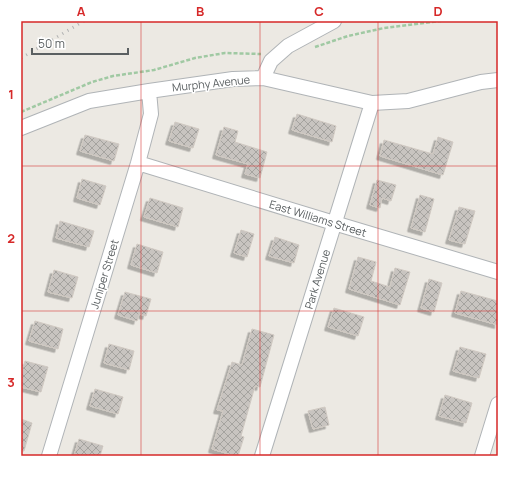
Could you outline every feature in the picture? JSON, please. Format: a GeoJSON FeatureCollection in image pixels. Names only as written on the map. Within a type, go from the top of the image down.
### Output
{"type":"FeatureCollection","features":[{"type":"Feature","properties":{"kind":"street"},"geometry":{"type":"LineString","coordinates":[[264,78],[271,61],[288,46],[334,21]]}},
{"type":"Feature","properties":{"kind":"street","name":"Murphy Avenue"},"geometry":{"type":"LineString","coordinates":[[21,128],[89,101],[234,79],[264,78],[372,102],[408,100],[481,82],[498,80]]}},
{"type":"Feature","properties":{"kind":"street","name":"Juniper Street"},"geometry":{"type":"LineString","coordinates":[[49,456],[138,163],[151,114],[149,91]]}},
{"type":"Feature","properties":{"kind":"street","name":"Park Avenue"},"geometry":{"type":"LineString","coordinates":[[262,456],[372,102]]}},
{"type":"Feature","properties":{"kind":"street","name":"East Williams Street"},"geometry":{"type":"LineString","coordinates":[[138,163],[498,272]]}},
{"type":"Feature","properties":{"kind":"street"},"geometry":{"type":"LineString","coordinates":[[482,456],[498,404]]}},
{"type":"Feature","properties":{"kind":"path"},"geometry":{"type":"LineString","coordinates":[[312,48],[348,36],[377,30],[441,21]]}},
{"type":"Feature","properties":{"kind":"path"},"geometry":{"type":"LineString","coordinates":[[21,112],[92,82],[113,76],[154,70],[195,58],[225,53],[278,55]]}},
{"type":"Feature","properties":{"kind":"building"},"geometry":{"type":"Polygon","coordinates":[[[297,114],[336,126],[332,142],[292,130],[297,114]]]}},
{"type":"Feature","properties":{"kind":"building"},"geometry":{"type":"Polygon","coordinates":[[[175,122],[199,129],[193,148],[169,141],[175,122]]]}},
{"type":"Feature","properties":{"kind":"building"},"geometry":{"type":"Polygon","coordinates":[[[224,127],[238,131],[235,142],[267,152],[260,178],[245,174],[248,164],[216,155],[224,127]]]}},
{"type":"Feature","properties":{"kind":"building"},"geometry":{"type":"Polygon","coordinates":[[[85,135],[119,144],[114,161],[80,151],[85,135]]]}},
{"type":"Feature","properties":{"kind":"building"},"geometry":{"type":"Polygon","coordinates":[[[438,137],[453,142],[443,175],[380,156],[384,140],[433,154],[438,137]]]}},
{"type":"Feature","properties":{"kind":"building"},"geometry":{"type":"Polygon","coordinates":[[[82,179],[106,186],[100,205],[77,198],[82,179]]]}},
{"type":"Feature","properties":{"kind":"building"},"geometry":{"type":"Polygon","coordinates":[[[377,180],[396,185],[391,201],[382,198],[380,208],[370,205],[377,180]]]}},
{"type":"Feature","properties":{"kind":"building"},"geometry":{"type":"Polygon","coordinates":[[[420,195],[434,199],[425,232],[411,228],[420,195]]]}},
{"type":"Feature","properties":{"kind":"building"},"geometry":{"type":"Polygon","coordinates":[[[150,198],[183,208],[178,227],[144,217],[150,198]]]}},
{"type":"Feature","properties":{"kind":"building"},"geometry":{"type":"Polygon","coordinates":[[[459,207],[475,211],[465,244],[449,240],[459,207]]]}},
{"type":"Feature","properties":{"kind":"building"},"geometry":{"type":"Polygon","coordinates":[[[60,221],[94,231],[89,247],[56,238],[60,221]]]}},
{"type":"Feature","properties":{"kind":"building"},"geometry":{"type":"Polygon","coordinates":[[[241,230],[254,234],[247,257],[234,253],[241,230]]]}},
{"type":"Feature","properties":{"kind":"building"},"geometry":{"type":"Polygon","coordinates":[[[275,237],[299,245],[294,263],[269,256],[275,237]]]}},
{"type":"Feature","properties":{"kind":"building"},"geometry":{"type":"Polygon","coordinates":[[[137,244],[163,252],[157,273],[131,265],[137,244]]]}},
{"type":"Feature","properties":{"kind":"building"},"geometry":{"type":"Polygon","coordinates":[[[358,257],[376,262],[371,281],[390,287],[395,268],[410,272],[400,305],[349,289],[358,257]]]}},
{"type":"Feature","properties":{"kind":"building"},"geometry":{"type":"Polygon","coordinates":[[[54,270],[78,277],[72,298],[48,292],[54,270]]]}},
{"type":"Feature","properties":{"kind":"building"},"geometry":{"type":"Polygon","coordinates":[[[429,279],[442,283],[434,312],[421,308],[429,279]]]}},
{"type":"Feature","properties":{"kind":"building"},"geometry":{"type":"Polygon","coordinates":[[[461,291],[498,301],[498,325],[455,313],[461,291]]]}},
{"type":"Feature","properties":{"kind":"building"},"geometry":{"type":"Polygon","coordinates":[[[125,292],[151,299],[146,316],[139,314],[137,321],[118,315],[125,292]]]}},
{"type":"Feature","properties":{"kind":"building"},"geometry":{"type":"Polygon","coordinates":[[[334,308],[364,317],[358,336],[328,327],[334,308]]]}},
{"type":"Feature","properties":{"kind":"building"},"geometry":{"type":"Polygon","coordinates":[[[35,321],[63,329],[58,349],[29,341],[35,321]]]}},
{"type":"Feature","properties":{"kind":"building"},"geometry":{"type":"Polygon","coordinates":[[[252,329],[274,335],[260,387],[255,386],[241,436],[244,437],[238,456],[236,456],[212,449],[223,411],[217,410],[232,362],[242,365],[252,329]]]}},
{"type":"Feature","properties":{"kind":"building"},"geometry":{"type":"Polygon","coordinates":[[[109,344],[134,351],[129,370],[104,363],[109,344]]]}},
{"type":"Feature","properties":{"kind":"building"},"geometry":{"type":"Polygon","coordinates":[[[460,347],[486,354],[479,378],[453,371],[460,347]]]}},
{"type":"Feature","properties":{"kind":"building"},"geometry":{"type":"Polygon","coordinates":[[[25,361],[48,367],[41,392],[21,387],[21,374],[25,361]]]}},
{"type":"Feature","properties":{"kind":"building"},"geometry":{"type":"Polygon","coordinates":[[[95,389],[123,397],[118,414],[90,406],[95,389]]]}},
{"type":"Feature","properties":{"kind":"building"},"geometry":{"type":"Polygon","coordinates":[[[445,395],[472,403],[466,423],[439,416],[445,395]]]}},
{"type":"Feature","properties":{"kind":"building"},"geometry":{"type":"Polygon","coordinates":[[[325,407],[329,425],[313,429],[308,411],[325,407]]]}},
{"type":"Feature","properties":{"kind":"building"},"geometry":{"type":"Polygon","coordinates":[[[21,419],[32,423],[24,451],[21,451],[21,419]]]}},
{"type":"Feature","properties":{"kind":"building"},"geometry":{"type":"Polygon","coordinates":[[[79,439],[103,446],[100,456],[74,456],[79,439]]]}},
{"type":"Feature","properties":{"kind":"railway"},"geometry":{"type":"LineString","coordinates":[[21,58],[84,21]]}}]}
